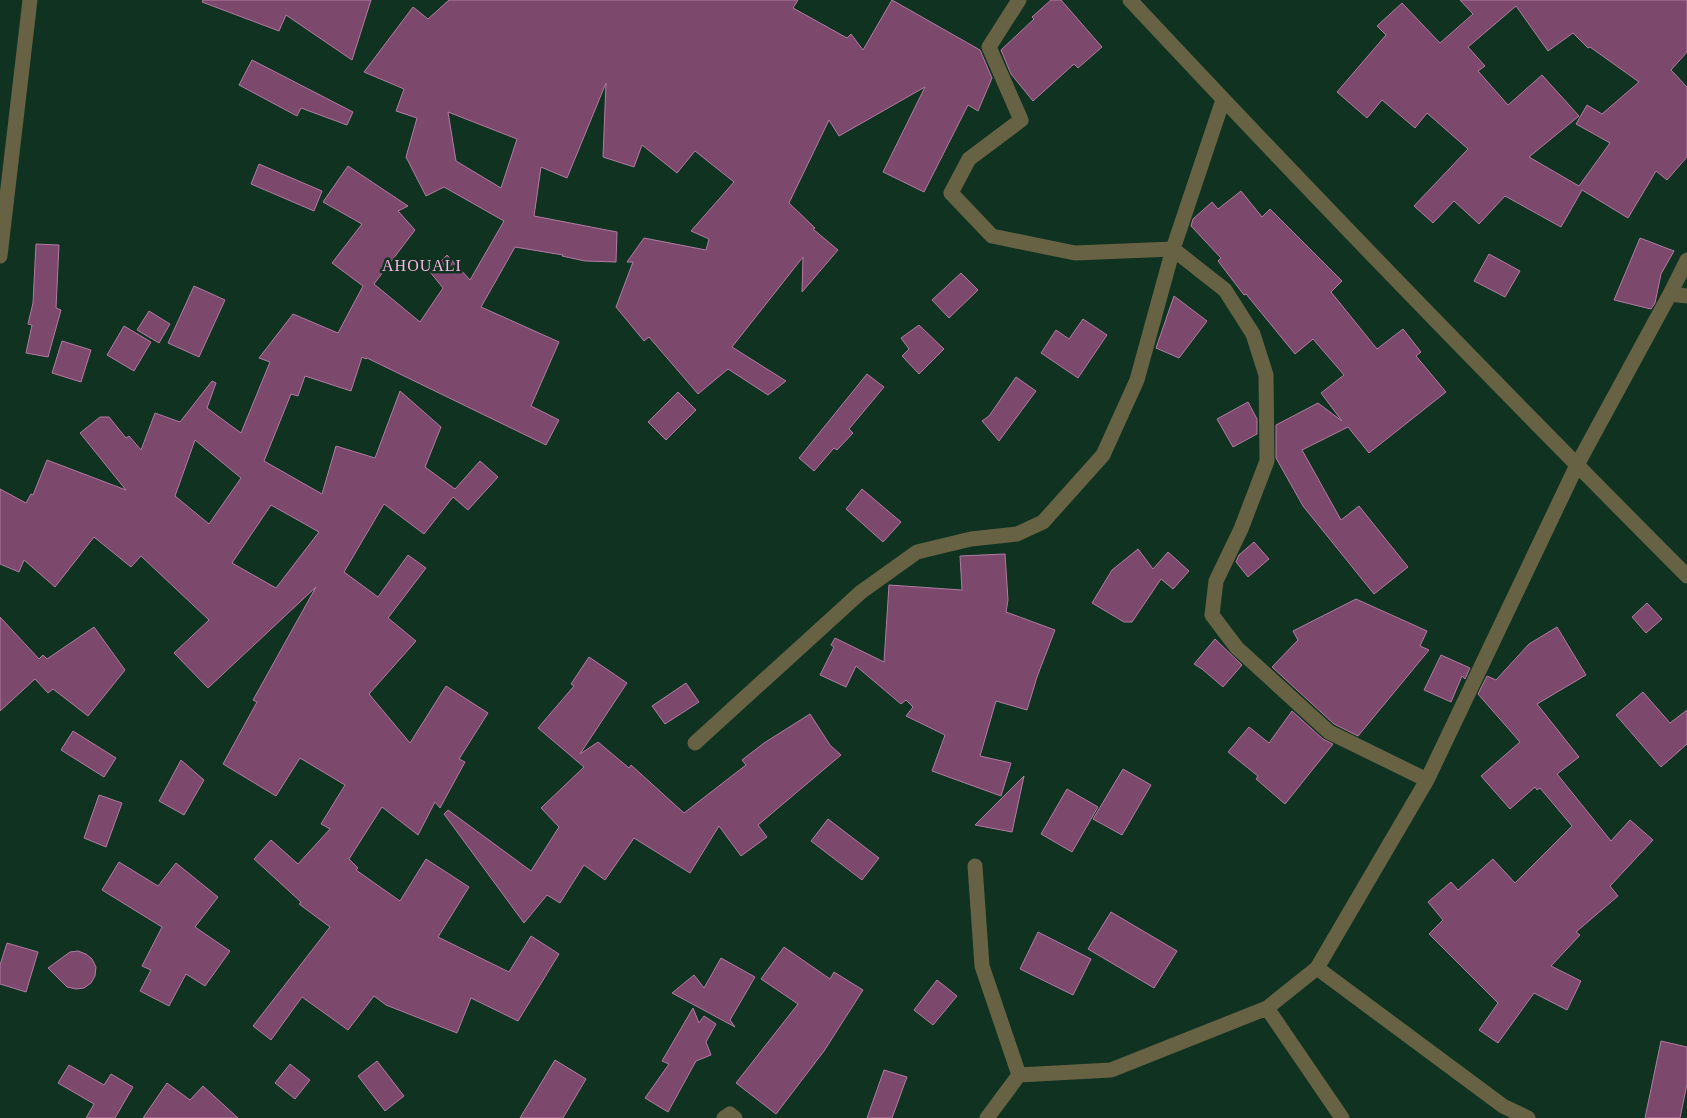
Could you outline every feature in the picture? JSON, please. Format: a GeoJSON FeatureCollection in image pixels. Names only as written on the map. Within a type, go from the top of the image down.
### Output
{"type":"FeatureCollection","features":[{"type":"Feature","properties":{"kind":"street"},"geometry":{"type":"LineString","coordinates":[[0,256],[30,0]]}},
{"type":"Feature","properties":{"kind":"street"},"geometry":{"type":"LineString","coordinates":[[1019,0],[989,47],[1021,120],[969,159],[951,193],[992,236],[1075,254],[1173,249],[1225,290],[1253,334],[1266,375],[1267,461],[1241,529],[1216,581],[1212,615],[1237,648],[1329,732],[1427,780]]}},
{"type":"Feature","properties":{"kind":"street"},"geometry":{"type":"LineString","coordinates":[[1130,0],[1223,100],[1687,576]]}},
{"type":"Feature","properties":{"kind":"street"},"geometry":{"type":"LineString","coordinates":[[695,743],[861,592],[917,552],[971,539],[1017,534],[1043,522],[1103,454],[1137,380],[1173,249],[1223,100]]}},
{"type":"Feature","properties":{"kind":"street"},"geometry":{"type":"LineString","coordinates":[[1019,1075],[1111,1070],[1267,1008],[1317,968],[1427,780],[1577,465],[1687,260]]}},
{"type":"Feature","properties":{"kind":"street"},"geometry":{"type":"LineString","coordinates":[[1670,294],[1687,296]]}},
{"type":"Feature","properties":{"kind":"street"},"geometry":{"type":"LineString","coordinates":[[975,866],[982,966],[1019,1075]]}},
{"type":"Feature","properties":{"kind":"street"},"geometry":{"type":"LineString","coordinates":[[1317,968],[1503,1106],[1528,1118]]}},
{"type":"Feature","properties":{"kind":"street"},"geometry":{"type":"LineString","coordinates":[[1267,1008],[1342,1118]]}},
{"type":"Feature","properties":{"kind":"street"},"geometry":{"type":"LineString","coordinates":[[987,1118],[1019,1075]]}},
{"type":"Feature","properties":{"kind":"street"},"geometry":{"type":"LineString","coordinates":[[724,1118],[730,1114],[735,1118]]}},
{"type":"Feature","properties":{"kind":"building"},"geometry":{"type":"Polygon","coordinates":[[[203,0],[371,0],[352,60],[286,15],[279,31],[202,2],[203,0]]]}},
{"type":"Feature","properties":{"kind":"building"},"geometry":{"type":"Polygon","coordinates":[[[449,0],[798,0],[793,8],[847,38],[851,34],[863,50],[892,0],[980,50],[992,78],[978,111],[968,105],[924,192],[883,172],[925,87],[839,136],[829,120],[789,203],[815,228],[813,229],[838,250],[802,292],[803,257],[732,347],[786,381],[768,395],[728,369],[698,394],[649,337],[644,341],[616,307],[633,262],[627,262],[644,238],[706,250],[709,239],[691,231],[734,182],[695,151],[677,173],[642,145],[634,167],[603,157],[606,83],[567,178],[541,167],[534,216],[617,232],[616,262],[585,261],[563,255],[515,247],[481,307],[559,342],[531,406],[559,420],[546,445],[362,357],[351,391],[305,376],[298,396],[291,394],[264,461],[322,494],[336,446],[375,458],[400,391],[441,427],[425,467],[455,489],[480,461],[498,477],[468,510],[453,497],[424,534],[384,504],[344,572],[378,597],[408,555],[426,568],[388,618],[416,641],[369,694],[410,743],[446,686],[488,713],[459,759],[465,762],[440,808],[435,802],[418,835],[382,807],[349,859],[358,868],[356,870],[400,901],[426,859],[469,887],[438,937],[509,972],[531,936],[559,954],[518,1021],[471,998],[457,1033],[386,1005],[374,996],[348,1030],[302,997],[271,1040],[253,1026],[330,927],[299,904],[301,902],[254,859],[271,840],[298,864],[330,829],[321,824],[345,785],[300,758],[276,796],[223,764],[257,702],[253,700],[316,587],[208,688],[174,653],[209,620],[141,556],[131,567],[94,537],[55,587],[24,560],[19,572],[0,564],[0,489],[26,503],[31,494],[33,495],[47,460],[126,490],[80,433],[100,417],[109,417],[126,438],[129,436],[141,450],[155,413],[180,422],[212,381],[216,383],[207,408],[241,433],[270,362],[259,358],[293,314],[338,333],[363,286],[332,263],[362,224],[323,202],[348,166],[408,206],[398,211],[415,230],[374,284],[420,322],[443,288],[430,272],[447,255],[470,280],[504,221],[444,187],[426,196],[406,157],[417,118],[396,111],[404,89],[364,72],[413,7],[428,19],[449,0]],[[448,112],[456,161],[501,188],[517,139],[448,112]],[[195,440],[175,496],[209,524],[241,478],[195,440]],[[271,505],[232,563],[276,588],[319,532],[271,505]]]}},
{"type":"Feature","properties":{"kind":"building"},"geometry":{"type":"Polygon","coordinates":[[[1051,0],[1061,0],[1102,47],[1078,68],[1074,64],[1033,101],[1011,74],[1001,50],[1051,0]]]}},
{"type":"Feature","properties":{"kind":"building"},"geometry":{"type":"Polygon","coordinates":[[[1460,0],[1687,0],[1687,52],[1671,70],[1687,87],[1687,157],[1667,180],[1656,171],[1628,218],[1582,190],[1561,227],[1505,196],[1479,224],[1454,201],[1433,223],[1414,206],[1468,149],[1427,113],[1415,128],[1382,100],[1367,118],[1337,92],[1386,35],[1377,26],[1402,3],[1440,43],[1473,14],[1460,0]],[[1516,6],[1468,47],[1485,66],[1478,71],[1508,105],[1542,75],[1579,116],[1529,157],[1579,186],[1610,143],[1576,124],[1587,105],[1602,114],[1639,82],[1590,47],[1588,48],[1573,33],[1548,51],[1516,6]]]}},
{"type":"Feature","properties":{"kind":"building"},"geometry":{"type":"Polygon","coordinates":[[[252,60],[353,112],[347,125],[301,108],[297,116],[239,85],[252,60]]]}},
{"type":"Feature","properties":{"kind":"building"},"geometry":{"type":"Polygon","coordinates":[[[259,164],[322,191],[314,211],[251,184],[259,164]]]}},
{"type":"Feature","properties":{"kind":"building"},"geometry":{"type":"Polygon","coordinates":[[[1241,191],[1262,217],[1270,209],[1342,281],[1331,292],[1377,349],[1403,329],[1421,352],[1416,356],[1446,392],[1369,453],[1348,427],[1302,450],[1341,520],[1359,506],[1408,567],[1374,594],[1303,506],[1276,458],[1276,425],[1318,403],[1342,421],[1321,393],[1344,375],[1313,339],[1295,354],[1246,294],[1244,295],[1218,261],[1221,258],[1191,226],[1193,219],[1212,202],[1218,209],[1241,191]]]}},
{"type":"Feature","properties":{"kind":"building"},"geometry":{"type":"Polygon","coordinates":[[[1640,238],[1674,251],[1661,274],[1655,303],[1651,309],[1614,300],[1640,238]]]}},
{"type":"Feature","properties":{"kind":"building"},"geometry":{"type":"Polygon","coordinates":[[[36,244],[59,245],[56,308],[61,310],[48,357],[26,353],[32,325],[28,324],[33,303],[36,244]]]}},
{"type":"Feature","properties":{"kind":"building"},"geometry":{"type":"Polygon","coordinates":[[[1489,254],[1520,271],[1505,297],[1474,281],[1489,254]]]}},
{"type":"Feature","properties":{"kind":"building"},"geometry":{"type":"Polygon","coordinates":[[[961,273],[978,290],[949,318],[932,300],[961,273]]]}},
{"type":"Feature","properties":{"kind":"building"},"geometry":{"type":"Polygon","coordinates":[[[194,286],[225,300],[199,357],[168,343],[194,286]]]}},
{"type":"Feature","properties":{"kind":"building"},"geometry":{"type":"Polygon","coordinates":[[[1174,296],[1207,321],[1179,358],[1156,348],[1174,296]]]}},
{"type":"Feature","properties":{"kind":"building"},"geometry":{"type":"Polygon","coordinates":[[[149,311],[170,324],[159,343],[137,330],[149,311]]]}},
{"type":"Feature","properties":{"kind":"building"},"geometry":{"type":"Polygon","coordinates":[[[1083,319],[1107,335],[1078,378],[1041,353],[1056,330],[1069,339],[1083,319]]]}},
{"type":"Feature","properties":{"kind":"building"},"geometry":{"type":"Polygon","coordinates":[[[919,325],[944,349],[919,374],[902,356],[909,349],[901,338],[919,325]]]}},
{"type":"Feature","properties":{"kind":"building"},"geometry":{"type":"Polygon","coordinates":[[[124,326],[151,342],[134,371],[107,355],[124,326]]]}},
{"type":"Feature","properties":{"kind":"building"},"geometry":{"type":"Polygon","coordinates":[[[62,341],[91,350],[81,382],[52,373],[62,341]]]}},
{"type":"Feature","properties":{"kind":"building"},"geometry":{"type":"Polygon","coordinates":[[[867,374],[884,387],[849,429],[853,433],[837,450],[834,448],[814,471],[799,458],[867,374]]]}},
{"type":"Feature","properties":{"kind":"building"},"geometry":{"type":"Polygon","coordinates":[[[1016,377],[1036,391],[999,441],[982,421],[989,416],[1016,377]]]}},
{"type":"Feature","properties":{"kind":"building"},"geometry":{"type":"Polygon","coordinates":[[[678,392],[696,410],[666,440],[648,422],[678,392]]]}},
{"type":"Feature","properties":{"kind":"building"},"geometry":{"type":"Polygon","coordinates":[[[1248,402],[1257,419],[1257,434],[1233,447],[1217,419],[1248,402]]]}},
{"type":"Feature","properties":{"kind":"building"},"geometry":{"type":"Polygon","coordinates":[[[862,489],[901,522],[883,542],[846,509],[862,489]]]}},
{"type":"Feature","properties":{"kind":"building"},"geometry":{"type":"Polygon","coordinates":[[[1254,542],[1269,559],[1248,577],[1236,562],[1239,555],[1254,542]]]}},
{"type":"Feature","properties":{"kind":"building"},"geometry":{"type":"Polygon","coordinates":[[[1138,549],[1153,569],[1168,552],[1189,571],[1173,589],[1161,579],[1132,622],[1124,622],[1092,603],[1112,570],[1138,549]]]}},
{"type":"Feature","properties":{"kind":"building"},"geometry":{"type":"Polygon","coordinates":[[[1005,554],[1008,600],[1006,612],[1055,630],[1027,710],[996,701],[980,756],[1011,763],[1001,796],[932,771],[945,735],[906,716],[913,707],[906,700],[901,704],[856,666],[846,687],[820,675],[834,647],[831,645],[835,638],[884,662],[889,585],[962,590],[960,556],[1005,554]]]}},
{"type":"Feature","properties":{"kind":"building"},"geometry":{"type":"Polygon","coordinates":[[[1356,599],[1427,631],[1420,646],[1429,650],[1358,736],[1334,724],[1272,667],[1298,640],[1293,631],[1356,599]]]}},
{"type":"Feature","properties":{"kind":"building"},"geometry":{"type":"Polygon","coordinates":[[[1647,603],[1662,619],[1646,633],[1632,617],[1647,603]]]}},
{"type":"Feature","properties":{"kind":"building"},"geometry":{"type":"Polygon","coordinates":[[[0,617],[39,659],[43,655],[47,659],[94,627],[125,670],[88,716],[53,689],[48,693],[35,679],[0,711],[0,617]]]}},
{"type":"Feature","properties":{"kind":"building"},"geometry":{"type":"Polygon","coordinates":[[[1557,627],[1586,675],[1537,704],[1579,757],[1557,774],[1611,841],[1630,820],[1653,840],[1610,886],[1618,896],[1576,932],[1580,935],[1551,966],[1581,981],[1567,1010],[1534,993],[1498,1043],[1479,1030],[1498,1003],[1429,934],[1443,920],[1428,902],[1451,882],[1458,890],[1493,859],[1515,883],[1572,826],[1540,788],[1537,790],[1535,787],[1510,809],[1481,776],[1520,742],[1478,694],[1487,676],[1496,680],[1529,644],[1557,627]]]}},
{"type":"Feature","properties":{"kind":"building"},"geometry":{"type":"Polygon","coordinates":[[[1215,639],[1242,665],[1223,687],[1194,664],[1215,639]]]}},
{"type":"Feature","properties":{"kind":"building"},"geometry":{"type":"Polygon","coordinates":[[[1441,655],[1470,668],[1465,679],[1462,676],[1451,702],[1424,690],[1441,655]]]}},
{"type":"Feature","properties":{"kind":"building"},"geometry":{"type":"Polygon","coordinates":[[[589,657],[627,683],[580,754],[598,742],[629,768],[631,765],[684,813],[746,765],[742,760],[764,743],[810,714],[830,745],[841,755],[758,825],[767,837],[741,856],[719,826],[690,873],[634,838],[605,880],[584,865],[560,903],[547,895],[524,923],[444,814],[448,810],[531,871],[559,827],[541,808],[584,767],[538,728],[574,686],[571,684],[589,657]]]}},
{"type":"Feature","properties":{"kind":"building"},"geometry":{"type":"Polygon","coordinates":[[[686,683],[699,702],[665,724],[652,706],[686,683]]]}},
{"type":"Feature","properties":{"kind":"building"},"geometry":{"type":"Polygon","coordinates":[[[1643,692],[1670,723],[1687,710],[1687,744],[1661,767],[1616,715],[1643,692]]]}},
{"type":"Feature","properties":{"kind":"building"},"geometry":{"type":"Polygon","coordinates":[[[1292,711],[1323,739],[1333,744],[1285,804],[1256,779],[1258,776],[1228,752],[1249,727],[1269,743],[1292,711]]]}},
{"type":"Feature","properties":{"kind":"building"},"geometry":{"type":"Polygon","coordinates":[[[73,731],[116,758],[104,777],[61,750],[73,731]]]}},
{"type":"Feature","properties":{"kind":"building"},"geometry":{"type":"Polygon","coordinates":[[[181,760],[204,780],[184,815],[159,801],[181,760]]]}},
{"type":"Feature","properties":{"kind":"building"},"geometry":{"type":"Polygon","coordinates":[[[1123,769],[1151,785],[1122,835],[1093,819],[1123,769]]]}},
{"type":"Feature","properties":{"kind":"building"},"geometry":{"type":"Polygon","coordinates":[[[1024,776],[1012,832],[975,825],[1024,776]]]}},
{"type":"Feature","properties":{"kind":"building"},"geometry":{"type":"Polygon","coordinates":[[[1067,789],[1098,807],[1072,852],[1041,834],[1067,789]]]}},
{"type":"Feature","properties":{"kind":"building"},"geometry":{"type":"Polygon","coordinates":[[[99,795],[122,803],[106,847],[84,838],[99,795]]]}},
{"type":"Feature","properties":{"kind":"building"},"geometry":{"type":"Polygon","coordinates":[[[828,819],[879,858],[862,880],[811,841],[828,819]]]}},
{"type":"Feature","properties":{"kind":"building"},"geometry":{"type":"Polygon","coordinates":[[[119,862],[158,886],[176,863],[218,897],[195,927],[230,951],[205,986],[186,974],[169,1006],[140,991],[151,970],[142,966],[162,927],[102,890],[119,862]]]}},
{"type":"Feature","properties":{"kind":"building"},"geometry":{"type":"Polygon","coordinates":[[[1111,912],[1177,951],[1154,988],[1088,949],[1111,912]]]}},
{"type":"Feature","properties":{"kind":"building"},"geometry":{"type":"Polygon","coordinates":[[[1038,932],[1091,959],[1073,995],[1020,969],[1038,932]]]}},
{"type":"Feature","properties":{"kind":"building"},"geometry":{"type":"Polygon","coordinates":[[[7,943],[38,952],[26,992],[0,984],[0,965],[7,943]]]}},
{"type":"Feature","properties":{"kind":"building"},"geometry":{"type":"Polygon","coordinates":[[[784,947],[830,979],[834,972],[863,990],[824,1051],[776,1114],[736,1083],[798,1004],[761,979],[784,947]]]}},
{"type":"Feature","properties":{"kind":"building"},"geometry":{"type":"Polygon","coordinates":[[[78,951],[92,959],[96,967],[95,976],[91,983],[84,988],[76,989],[67,987],[48,968],[70,952],[78,951]]]}},
{"type":"Feature","properties":{"kind":"building"},"geometry":{"type":"Polygon","coordinates":[[[721,958],[755,977],[730,1020],[735,1027],[672,993],[694,975],[704,988],[721,958]]]}},
{"type":"Feature","properties":{"kind":"building"},"geometry":{"type":"Polygon","coordinates":[[[937,980],[957,996],[933,1025],[914,1010],[937,980]]]}},
{"type":"Feature","properties":{"kind":"building"},"geometry":{"type":"Polygon","coordinates":[[[693,1008],[699,1023],[704,1016],[716,1024],[706,1042],[711,1055],[696,1061],[668,1112],[645,1098],[669,1064],[662,1061],[693,1008]]]}},
{"type":"Feature","properties":{"kind":"building"},"geometry":{"type":"Polygon","coordinates":[[[1661,1041],[1687,1047],[1687,1084],[1680,1118],[1645,1118],[1661,1041]]]}},
{"type":"Feature","properties":{"kind":"building"},"geometry":{"type":"Polygon","coordinates":[[[555,1060],[586,1079],[563,1118],[520,1118],[555,1060]]]}},
{"type":"Feature","properties":{"kind":"building"},"geometry":{"type":"Polygon","coordinates":[[[377,1061],[404,1096],[385,1111],[358,1076],[377,1061]]]}},
{"type":"Feature","properties":{"kind":"building"},"geometry":{"type":"Polygon","coordinates":[[[290,1064],[310,1080],[295,1099],[275,1083],[290,1064]]]}},
{"type":"Feature","properties":{"kind":"building"},"geometry":{"type":"Polygon","coordinates":[[[69,1065],[104,1085],[111,1074],[133,1087],[115,1118],[86,1118],[94,1104],[58,1083],[69,1065]]]}},
{"type":"Feature","properties":{"kind":"building"},"geometry":{"type":"Polygon","coordinates":[[[884,1070],[907,1077],[892,1118],[867,1118],[884,1070]]]}},
{"type":"Feature","properties":{"kind":"building"},"geometry":{"type":"Polygon","coordinates":[[[167,1083],[190,1100],[203,1086],[238,1118],[143,1118],[167,1083]]]}},
{"type":"Feature","properties":{"kind":"district","name":"AHOUALI"},"geometry":{"type":"Point","coordinates":[422,265]}}]}
